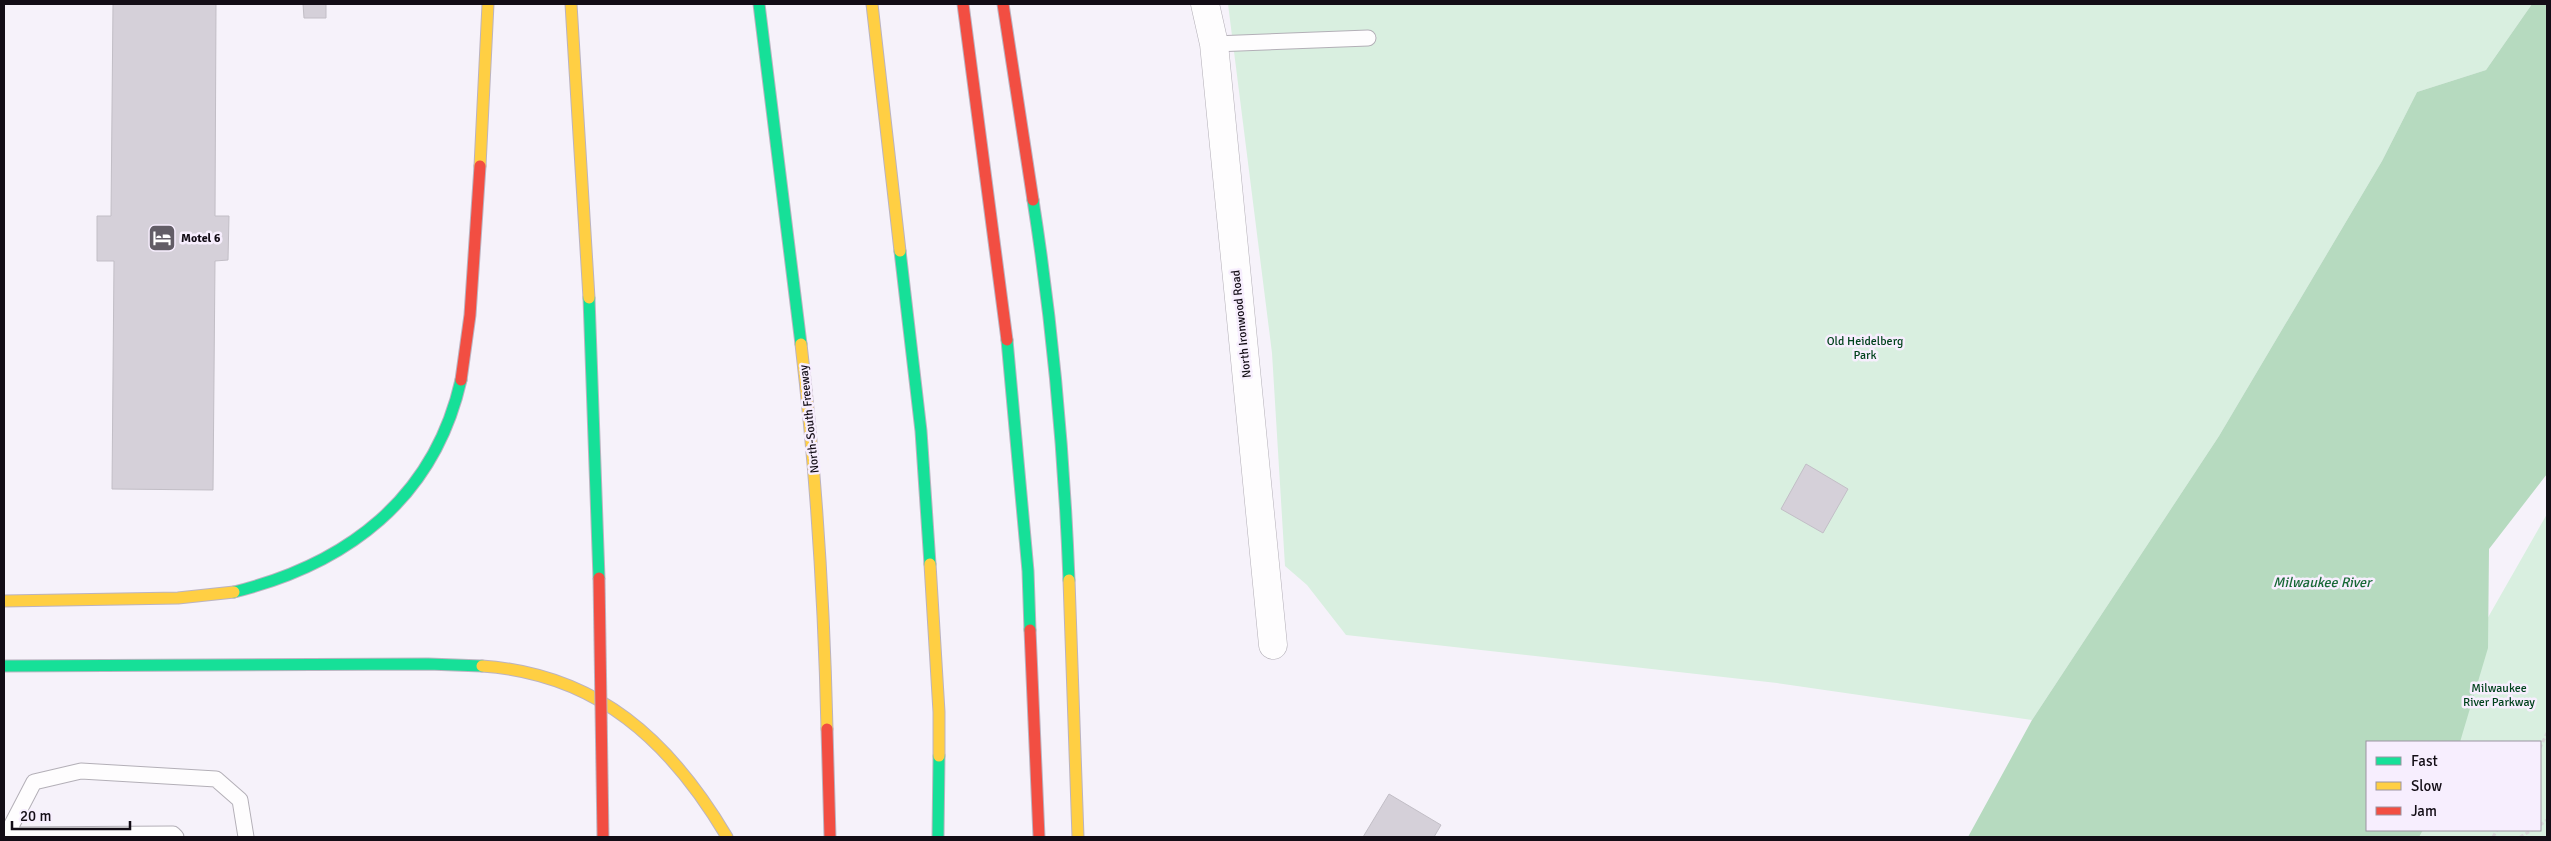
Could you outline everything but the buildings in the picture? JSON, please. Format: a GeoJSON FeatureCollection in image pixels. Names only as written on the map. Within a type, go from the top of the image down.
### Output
{"type":"FeatureCollection","features":[{"type":"Feature","properties":{"kind":"highway"},"geometry":{"type":"LineString","coordinates":[[4,601],[172,599],[207,596],[254,588],[298,573],[345,550],[366,534],[403,496],[429,461],[441,438],[452,413],[462,376],[481,159],[488,4]]}},
{"type":"Feature","properties":{"kind":"highway"},"geometry":{"type":"LineString","coordinates":[[571,4],[588,258],[598,578],[603,837]]}},
{"type":"Feature","properties":{"kind":"highway","name":"North-South Freeway"},"geometry":{"type":"LineString","coordinates":[[759,4],[813,447],[825,636],[830,837]]}},
{"type":"Feature","properties":{"kind":"highway"},"geometry":{"type":"LineString","coordinates":[[872,4],[921,431],[939,712],[938,837]]}},
{"type":"Feature","properties":{"kind":"highway"},"geometry":{"type":"LineString","coordinates":[[963,4],[1002,298],[1028,571],[1039,837]]}},
{"type":"Feature","properties":{"kind":"highway"},"geometry":{"type":"LineString","coordinates":[[1003,4],[1048,294],[1065,468],[1078,837]]}},
{"type":"Feature","properties":{"kind":"highway"},"geometry":{"type":"LineString","coordinates":[[4,666],[418,665],[493,668],[549,677],[577,687],[610,705],[655,741],[692,783],[713,812],[727,837]]}},
{"type":"Feature","properties":{"kind":"street","name":"North Ironwood Road"},"geometry":{"type":"LineString","coordinates":[[1205,4],[1214,44],[1273,645]]}},
{"type":"Feature","properties":{"kind":"lane"},"geometry":{"type":"LineString","coordinates":[[1214,44],[1368,38]]}},
{"type":"Feature","properties":{"kind":"lane"},"geometry":{"type":"LineString","coordinates":[[176,837],[173,834],[8,836],[34,782],[81,771],[216,779],[240,800],[246,837]]}},
{"type":"Feature","properties":{"kind":"path"},"geometry":{"type":"LineString","coordinates":[[2541,746],[2547,733]]}},
{"type":"Feature","properties":{"kind":"green space","name":"Old Heidelberg Park"},"geometry":{"type":"Polygon","coordinates":[[[1228,4],[2532,4],[2486,70],[2417,92],[2382,161],[2219,436],[2032,720],[1777,683],[1346,635],[1307,585],[1285,566],[1272,353],[1228,4]]]}},
{"type":"Feature","properties":{"kind":"green space","name":"Milwaukee River Parkway"},"geometry":{"type":"Polygon","coordinates":[[[2547,514],[2547,837],[2363,837],[2366,831],[2541,831],[2541,741],[2418,741],[2547,514]]]}},
{"type":"Feature","properties":{"kind":"water","name":"Milwaukee River"},"geometry":{"type":"Polygon","coordinates":[[[2532,4],[2547,4],[2547,474],[2489,549],[2488,648],[2460,741],[2366,741],[2366,831],[2422,831],[2419,837],[1968,837],[2032,720],[2219,436],[2382,161],[2417,92],[2486,70],[2532,4]]]}},
{"type":"Feature","properties":{"kind":"traffic: fast"},"geometry":{"type":"LineString","coordinates":[[759,4],[801,344]]}},
{"type":"Feature","properties":{"kind":"traffic: fast"},"geometry":{"type":"LineString","coordinates":[[1033,200],[1057,390],[1069,580]]}},
{"type":"Feature","properties":{"kind":"traffic: fast"},"geometry":{"type":"LineString","coordinates":[[900,251],[921,431],[930,564]]}},
{"type":"Feature","properties":{"kind":"traffic: fast"},"geometry":{"type":"LineString","coordinates":[[589,298],[599,578]]}},
{"type":"Feature","properties":{"kind":"traffic: fast"},"geometry":{"type":"LineString","coordinates":[[1007,340],[1028,571],[1030,630]]}},
{"type":"Feature","properties":{"kind":"traffic: fast"},"geometry":{"type":"LineString","coordinates":[[234,592],[275,580],[313,564],[348,544],[380,520],[407,492],[430,459],[448,422],[461,380]]}},
{"type":"Feature","properties":{"kind":"traffic: fast"},"geometry":{"type":"LineString","coordinates":[[4,666],[428,664],[482,666]]}},
{"type":"Feature","properties":{"kind":"traffic: fast"},"geometry":{"type":"LineString","coordinates":[[938,837],[939,756]]}},
{"type":"Feature","properties":{"kind":"traffic: slow"},"geometry":{"type":"LineString","coordinates":[[480,166],[488,4]]}},
{"type":"Feature","properties":{"kind":"traffic: slow"},"geometry":{"type":"LineString","coordinates":[[571,4],[589,298]]}},
{"type":"Feature","properties":{"kind":"traffic: slow"},"geometry":{"type":"LineString","coordinates":[[872,4],[900,251]]}},
{"type":"Feature","properties":{"kind":"traffic: slow"},"geometry":{"type":"LineString","coordinates":[[801,344],[819,536],[827,729]]}},
{"type":"Feature","properties":{"kind":"traffic: slow"},"geometry":{"type":"LineString","coordinates":[[930,564],[939,712],[939,756]]}},
{"type":"Feature","properties":{"kind":"traffic: slow"},"geometry":{"type":"LineString","coordinates":[[1069,580],[1078,837]]}},
{"type":"Feature","properties":{"kind":"traffic: slow"},"geometry":{"type":"LineString","coordinates":[[4,601],[178,598],[234,592]]}},
{"type":"Feature","properties":{"kind":"traffic: slow"},"geometry":{"type":"LineString","coordinates":[[482,666],[523,672],[561,683],[595,698],[627,719],[655,743],[681,771],[705,802],[727,837]]}},
{"type":"Feature","properties":{"kind":"traffic: jam"},"geometry":{"type":"LineString","coordinates":[[963,4],[1007,340]]}},
{"type":"Feature","properties":{"kind":"traffic: jam"},"geometry":{"type":"LineString","coordinates":[[1003,4],[1033,200]]}},
{"type":"Feature","properties":{"kind":"traffic: jam"},"geometry":{"type":"LineString","coordinates":[[461,380],[470,315],[480,166]]}},
{"type":"Feature","properties":{"kind":"traffic: jam"},"geometry":{"type":"LineString","coordinates":[[599,578],[603,837]]}},
{"type":"Feature","properties":{"kind":"traffic: jam"},"geometry":{"type":"LineString","coordinates":[[1030,630],[1039,837]]}},
{"type":"Feature","properties":{"kind":"traffic: jam"},"geometry":{"type":"LineString","coordinates":[[827,729],[830,837]]}},
{"type":"Feature","properties":{"kind":"place","name":"Motel 6"},"geometry":{"type":"Point","coordinates":[162,238]}}]}
